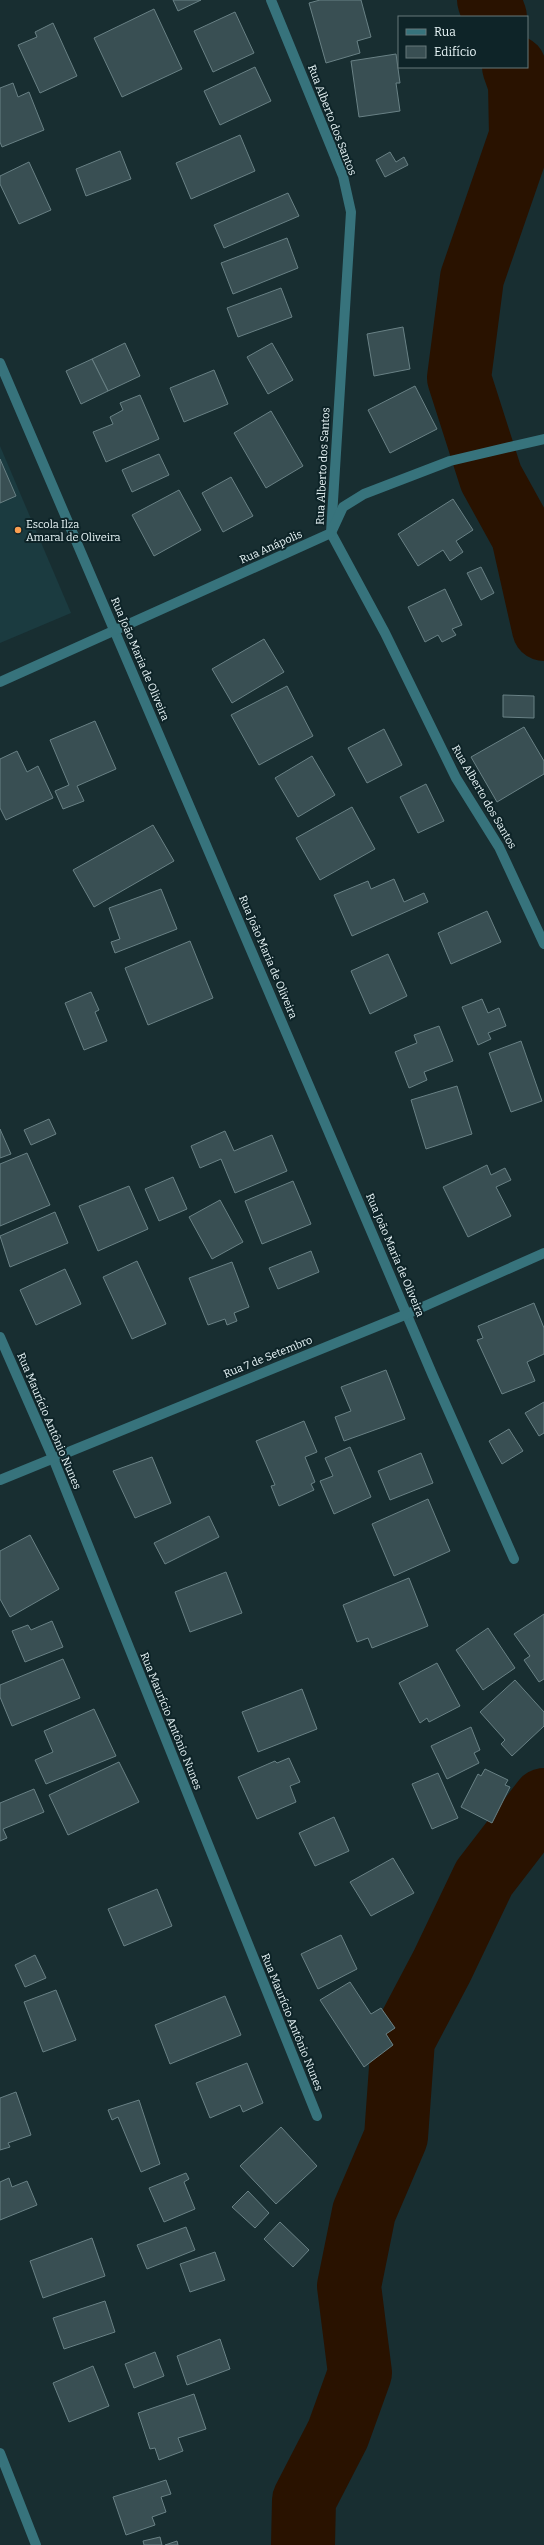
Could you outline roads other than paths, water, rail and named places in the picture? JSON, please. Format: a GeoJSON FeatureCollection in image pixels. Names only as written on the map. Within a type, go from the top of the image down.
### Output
{"type":"FeatureCollection","features":[{"type":"Feature","properties":{"kind":"street","name":"Rua Alberto dos Santos"},"geometry":{"type":"LineString","coordinates":[[271,0],[343,176],[351,212],[331,533],[385,634],[456,778],[499,847],[544,944]]}},
{"type":"Feature","properties":{"kind":"street","name":"Rua João Maria de Oliveira"},"geometry":{"type":"LineString","coordinates":[[0,363],[407,1314],[514,1559]]}},
{"type":"Feature","properties":{"kind":"street"},"geometry":{"type":"LineString","coordinates":[[331,533],[343,508],[364,494],[450,461],[544,439]]}},
{"type":"Feature","properties":{"kind":"street","name":"Rua Anápolis"},"geometry":{"type":"LineString","coordinates":[[0,682],[331,533]]}},
{"type":"Feature","properties":{"kind":"street","name":"Rua 7 de Setembro"},"geometry":{"type":"LineString","coordinates":[[0,1480],[407,1314],[544,1253]]}},
{"type":"Feature","properties":{"kind":"street","name":"Rua Maurício Antônio Nunes"},"geometry":{"type":"LineString","coordinates":[[0,1337],[53,1458],[317,2116]]}},
{"type":"Feature","properties":{"kind":"street"},"geometry":{"type":"LineString","coordinates":[[0,2453],[36,2545]]}},
{"type":"Feature","properties":{"kind":"waterway"},"geometry":{"type":"LineString","coordinates":[[489,0],[495,16]]}},
{"type":"Feature","properties":{"kind":"waterway"},"geometry":{"type":"LineString","coordinates":[[514,68],[520,84],[521,136],[472,278],[459,378],[491,478],[523,536],[544,629]]}},
{"type":"Feature","properties":{"kind":"waterway"},"geometry":{"type":"LineString","coordinates":[[303,2545],[304,2500],[338,2434],[360,2373],[349,2286],[364,2212],[396,2137],[403,2040],[442,1966],[484,1878],[544,1800]]}},
{"type":"Feature","properties":{"kind":"place","name":"Escola Ilza Amaral de Oliveira"},"geometry":{"type":"Point","coordinates":[18,530]}}]}
